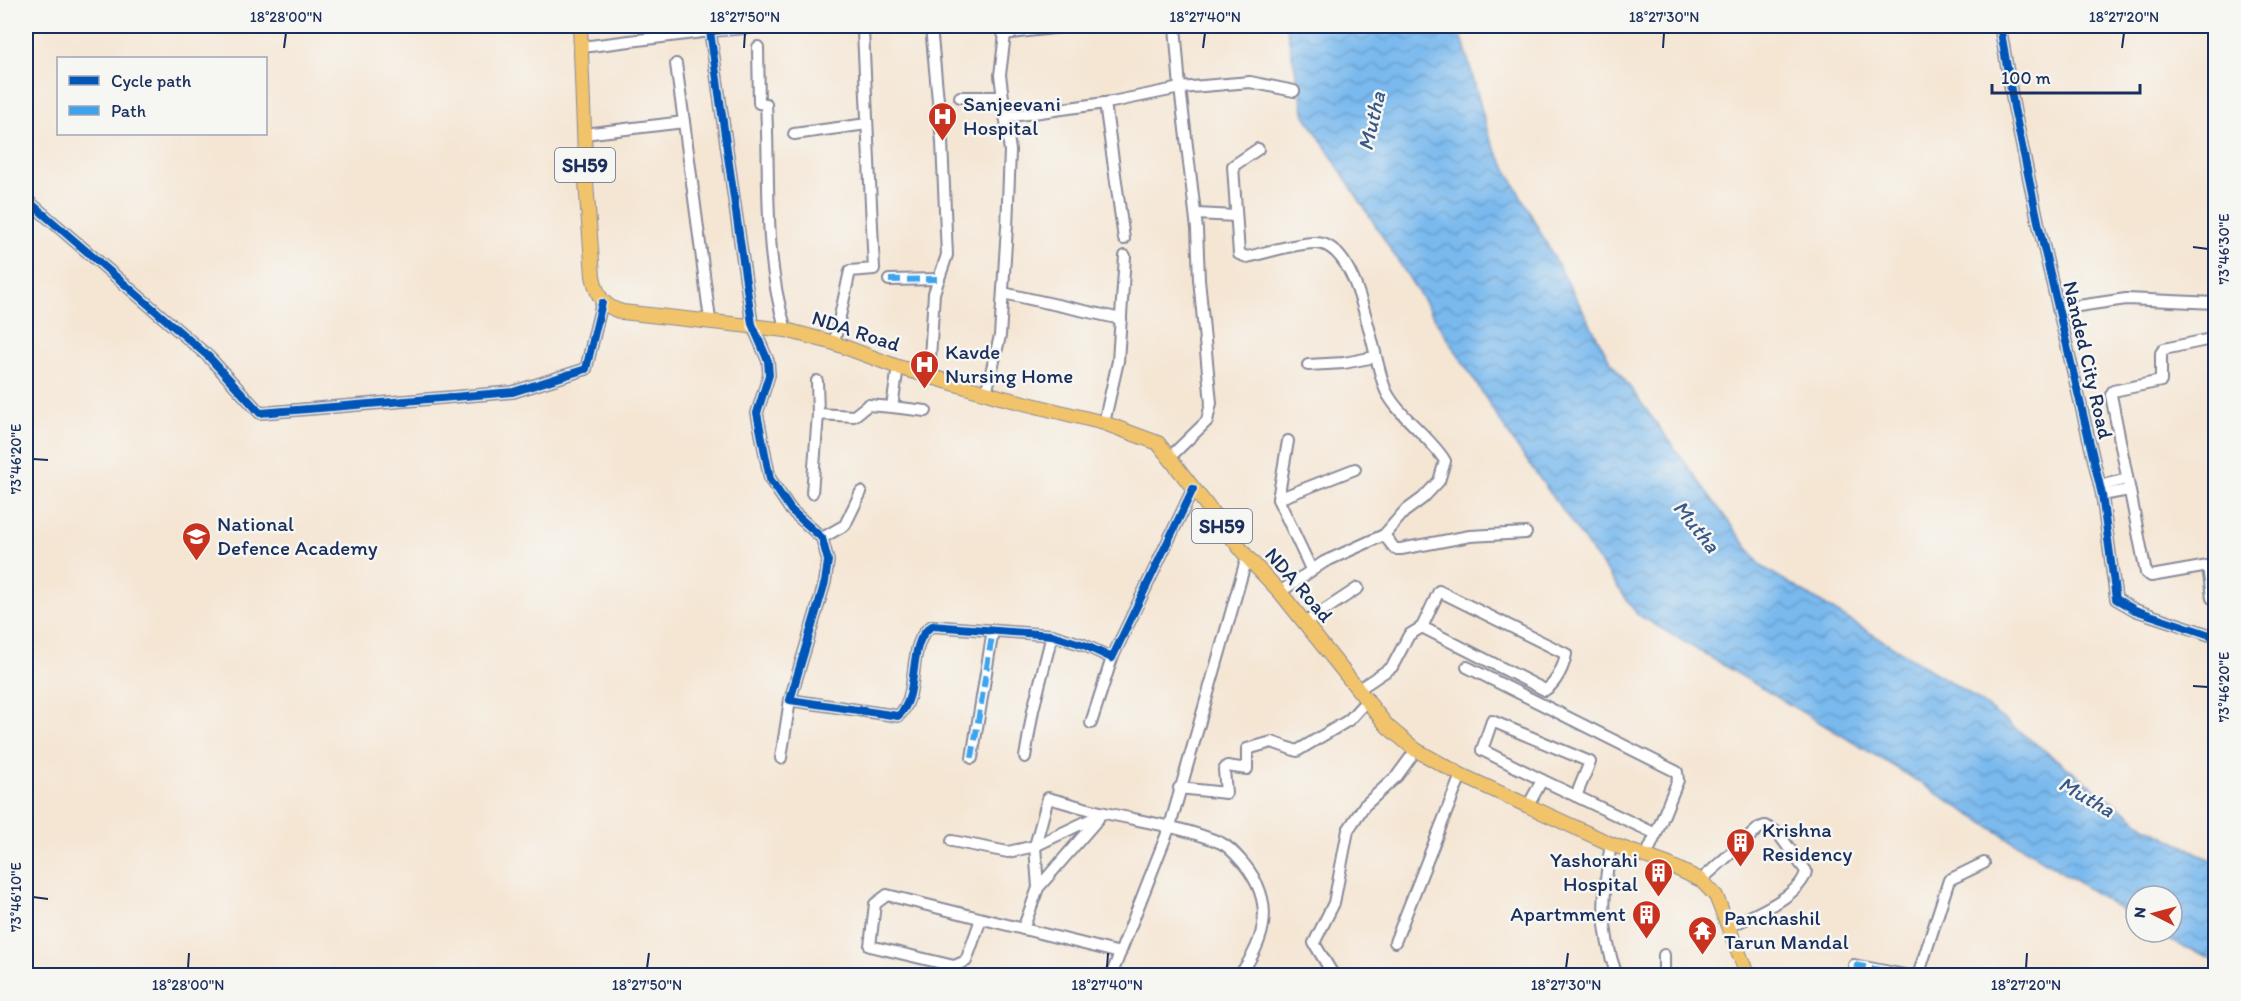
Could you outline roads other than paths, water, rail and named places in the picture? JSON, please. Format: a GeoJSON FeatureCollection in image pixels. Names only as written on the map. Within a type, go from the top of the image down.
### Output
{"type":"FeatureCollection","features":[{"type":"Feature","properties":{"kind":"main road","name":"SH59"},"geometry":{"type":"LineString","coordinates":[[580,26],[593,276],[596,291],[602,303]]}},
{"type":"Feature","properties":{"kind":"main road","name":"NDA Road"},"geometry":{"type":"LineString","coordinates":[[602,303],[622,312],[752,324],[786,330],[834,343],[898,367],[986,393],[1104,423],[1158,443],[1247,557],[1280,592],[1364,694],[1388,727],[1416,750],[1461,775],[1611,844],[1646,856],[1701,880],[1716,896],[1745,969]]}},
{"type":"Feature","properties":{"kind":"street"},"geometry":{"type":"LineString","coordinates":[[582,47],[710,28],[767,26]]}},
{"type":"Feature","properties":{"kind":"street"},"geometry":{"type":"LineString","coordinates":[[986,393],[1000,336],[1003,293],[1010,151],[1001,97],[1005,30],[1070,26]]}},
{"type":"Feature","properties":{"kind":"street"},"geometry":{"type":"LineString","coordinates":[[1170,457],[1207,421],[1211,403],[1196,214],[1180,88],[1175,26]]}},
{"type":"Feature","properties":{"kind":"street","name":"Nanded City Road"},"geometry":{"type":"LineString","coordinates":[[2000,26],[2014,108],[2101,490],[2116,599],[2135,610],[2216,637]]}},
{"type":"Feature","properties":{"kind":"street"},"geometry":{"type":"LineString","coordinates":[[929,375],[934,293],[947,255],[942,142],[931,27]]}},
{"type":"Feature","properties":{"kind":"street"},"geometry":{"type":"LineString","coordinates":[[710,28],[752,324],[768,360],[769,375],[757,413],[770,479],[791,510],[822,538],[828,561],[825,582],[790,700],[781,758]]}},
{"type":"Feature","properties":{"kind":"street"},"geometry":{"type":"LineString","coordinates":[[834,343],[850,271],[874,269],[863,31]]}},
{"type":"Feature","properties":{"kind":"street"},"geometry":{"type":"LineString","coordinates":[[758,47],[759,103],[766,104],[770,166],[766,192],[773,277],[786,330]]}},
{"type":"Feature","properties":{"kind":"street"},"geometry":{"type":"LineString","coordinates":[[676,64],[710,320]]}},
{"type":"Feature","properties":{"kind":"street"},"geometry":{"type":"LineString","coordinates":[[1005,117],[1105,103],[1180,88],[1250,82],[1294,91]]}},
{"type":"Feature","properties":{"kind":"street"},"geometry":{"type":"LineString","coordinates":[[960,97],[1001,97]]}},
{"type":"Feature","properties":{"kind":"street"},"geometry":{"type":"LineString","coordinates":[[1105,103],[1124,239]]}},
{"type":"Feature","properties":{"kind":"street"},"geometry":{"type":"LineString","coordinates":[[584,134],[684,122]]}},
{"type":"Feature","properties":{"kind":"street"},"geometry":{"type":"LineString","coordinates":[[794,134],[867,124]]}},
{"type":"Feature","properties":{"kind":"street"},"geometry":{"type":"LineString","coordinates":[[1258,149],[1233,166],[1239,254],[1243,257],[1316,243],[1334,251],[1347,266],[1360,295],[1375,357],[1388,395],[1438,449],[1445,461],[1439,481],[1423,498],[1404,512],[1384,535],[1311,569],[1280,592]]}},
{"type":"Feature","properties":{"kind":"street"},"geometry":{"type":"LineString","coordinates":[[26,199],[209,357],[260,412],[513,392],[586,369],[602,303]]}},
{"type":"Feature","properties":{"kind":"street"},"geometry":{"type":"LineString","coordinates":[[1196,214],[1236,216]]}},
{"type":"Feature","properties":{"kind":"street"},"geometry":{"type":"LineString","coordinates":[[1104,423],[1118,361],[1125,256]]}},
{"type":"Feature","properties":{"kind":"street"},"geometry":{"type":"LineString","coordinates":[[889,280],[939,279]]}},
{"type":"Feature","properties":{"kind":"street"},"geometry":{"type":"LineString","coordinates":[[1003,293],[1121,319]]}},
{"type":"Feature","properties":{"kind":"street","name":"Nanded City Road"},"geometry":{"type":"LineString","coordinates":[[2058,309],[2126,299],[2216,303]]}},
{"type":"Feature","properties":{"kind":"street"},"geometry":{"type":"LineString","coordinates":[[2216,338],[2164,349],[2161,353],[2161,381],[2111,394],[2147,575],[2208,566],[2212,598],[2216,600]]}},
{"type":"Feature","properties":{"kind":"street"},"geometry":{"type":"LineString","coordinates":[[1308,364],[1344,363],[1375,357]]}},
{"type":"Feature","properties":{"kind":"street"},"geometry":{"type":"LineString","coordinates":[[892,406],[898,367]]}},
{"type":"Feature","properties":{"kind":"street"},"geometry":{"type":"LineString","coordinates":[[812,493],[818,414],[817,381]]}},
{"type":"Feature","properties":{"kind":"street"},"geometry":{"type":"LineString","coordinates":[[818,414],[854,416],[868,405],[926,411]]}},
{"type":"Feature","properties":{"kind":"street"},"geometry":{"type":"LineString","coordinates":[[1288,441],[1278,499],[1311,569]]}},
{"type":"Feature","properties":{"kind":"street"},"geometry":{"type":"LineString","coordinates":[[1278,499],[1355,469]]}},
{"type":"Feature","properties":{"kind":"street"},"geometry":{"type":"LineString","coordinates":[[2101,490],[2127,478]]}},
{"type":"Feature","properties":{"kind":"street"},"geometry":{"type":"LineString","coordinates":[[1091,723],[1112,658],[1193,489]]}},
{"type":"Feature","properties":{"kind":"street"},"geometry":{"type":"LineString","coordinates":[[2101,490],[2129,490]]}},
{"type":"Feature","properties":{"kind":"street"},"geometry":{"type":"LineString","coordinates":[[822,538],[845,525],[861,492]]}},
{"type":"Feature","properties":{"kind":"street"},"geometry":{"type":"LineString","coordinates":[[1384,535],[1395,549],[1401,549],[1470,536],[1526,532]]}},
{"type":"Feature","properties":{"kind":"street"},"geometry":{"type":"LineString","coordinates":[[1111,975],[1170,826],[1179,788],[1247,557]]}},
{"type":"Feature","properties":{"kind":"street"},"geometry":{"type":"LineString","coordinates":[[1305,623],[1358,588]]}},
{"type":"Feature","properties":{"kind":"street"},"geometry":{"type":"LineString","coordinates":[[1179,788],[1226,793],[1224,770],[1227,766],[1247,769],[1247,749],[1272,742],[1297,751],[1349,720],[1364,694],[1392,667],[1409,635],[1422,627],[1439,591],[1566,654],[1565,662],[1553,683],[1545,690],[1422,627]]}},
{"type":"Feature","properties":{"kind":"street"},"geometry":{"type":"LineString","coordinates":[[790,700],[898,716],[904,711],[909,698],[920,638],[925,630],[932,626],[1052,635],[1084,645],[1112,658]]}},
{"type":"Feature","properties":{"kind":"street"},"geometry":{"type":"LineString","coordinates":[[972,758],[993,630]]}},
{"type":"Feature","properties":{"kind":"street"},"geometry":{"type":"LineString","coordinates":[[1025,757],[1033,711],[1052,635]]}},
{"type":"Feature","properties":{"kind":"street"},"geometry":{"type":"LineString","coordinates":[[1467,667],[1677,772],[1678,780],[1646,856]]}},
{"type":"Feature","properties":{"kind":"street"},"geometry":{"type":"LineString","coordinates":[[1576,796],[1590,762],[1492,721],[1482,750],[1542,780],[1656,834]]}},
{"type":"Feature","properties":{"kind":"street"},"geometry":{"type":"LineString","coordinates":[[1334,975],[1314,943],[1334,903],[1348,831],[1364,806],[1397,776],[1416,750]]}},
{"type":"Feature","properties":{"kind":"street"},"geometry":{"type":"LineString","coordinates":[[1395,942],[1461,775]]}},
{"type":"Feature","properties":{"kind":"street"},"geometry":{"type":"LineString","coordinates":[[1528,806],[1542,780]]}},
{"type":"Feature","properties":{"kind":"street"},"geometry":{"type":"LineString","coordinates":[[1038,888],[1035,846],[1048,798],[1104,813],[1170,826],[1222,843],[1233,851],[1256,880],[1262,892],[1264,918],[1256,949],[1239,975]]}},
{"type":"Feature","properties":{"kind":"street"},"geometry":{"type":"LineString","coordinates":[[952,841],[1008,852],[1035,846],[1104,813]]}},
{"type":"Feature","properties":{"kind":"street"},"geometry":{"type":"LineString","coordinates":[[1023,929],[1038,888],[1104,813]]}},
{"type":"Feature","properties":{"kind":"street"},"geometry":{"type":"LineString","coordinates":[[1701,880],[1759,828],[1765,826],[1777,832],[1806,871],[1805,877],[1794,890],[1772,905],[1728,927]]}},
{"type":"Feature","properties":{"kind":"street"},"geometry":{"type":"LineString","coordinates":[[1611,844],[1603,892],[1602,924],[1617,975]]}},
{"type":"Feature","properties":{"kind":"street"},"geometry":{"type":"LineString","coordinates":[[1918,975],[1949,880],[1984,863]]}},
{"type":"Feature","properties":{"kind":"street"},"geometry":{"type":"LineString","coordinates":[[981,919],[966,960],[954,966],[870,946],[875,904],[887,895],[1120,953]]}},
{"type":"Feature","properties":{"kind":"street"},"geometry":{"type":"LineString","coordinates":[[1664,955],[1664,975]]}},
{"type":"Feature","properties":{"kind":"street"},"geometry":{"type":"LineString","coordinates":[[1854,965],[1910,975]]}},
{"type":"Feature","properties":{"kind":"street"},"geometry":{"type":"LineString","coordinates":[[1080,975],[1099,975]]}},
{"type":"Feature","properties":{"kind":"water","name":"Mutha"},"geometry":{"type":"Polygon","coordinates":[[[1286,26],[1459,26],[1489,137],[1609,359],[1761,566],[1967,692],[2146,827],[2215,862],[2215,960],[2178,944],[2184,944],[2184,884],[2124,884],[2124,911],[1895,767],[1637,614],[1515,444],[1305,115],[1286,26]]]}},
{"type":"Feature","properties":{"kind":"place","name":"Sanjeevani Hospital"},"geometry":{"type":"Point","coordinates":[942,142]}},
{"type":"Feature","properties":{"kind":"place","name":"Kavde Nursing Home"},"geometry":{"type":"Point","coordinates":[924,390]}},
{"type":"Feature","properties":{"kind":"place","name":"National Defence Academy"},"geometry":{"type":"Point","coordinates":[196,562]}},
{"type":"Feature","properties":{"kind":"place","name":"Krishna Residency"},"geometry":{"type":"Point","coordinates":[1741,868]}},
{"type":"Feature","properties":{"kind":"place","name":"Yashorahi Hospital"},"geometry":{"type":"Point","coordinates":[1659,898]}},
{"type":"Feature","properties":{"kind":"place","name":"Apartmment"},"geometry":{"type":"Point","coordinates":[1647,940]}},
{"type":"Feature","properties":{"kind":"place","name":"Panchashil Tarun Mandal"},"geometry":{"type":"Point","coordinates":[1703,956]}}]}
